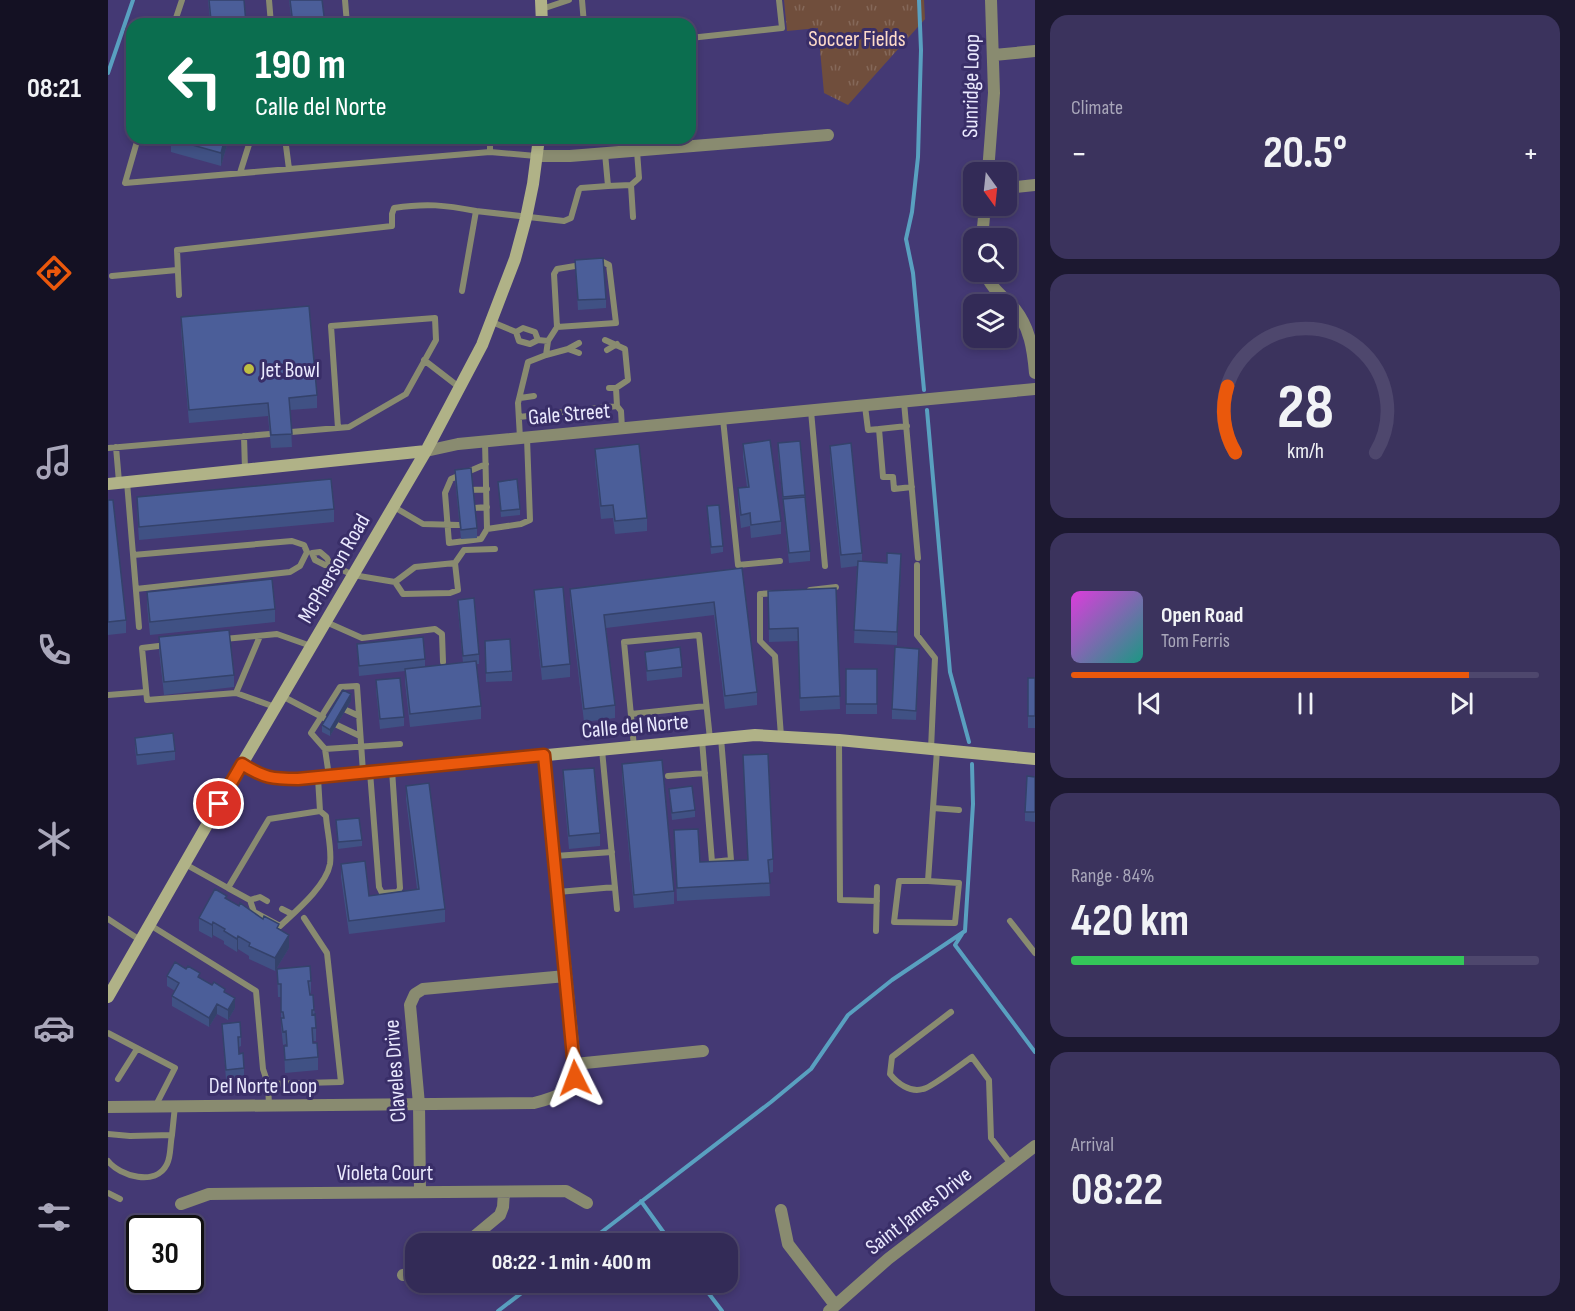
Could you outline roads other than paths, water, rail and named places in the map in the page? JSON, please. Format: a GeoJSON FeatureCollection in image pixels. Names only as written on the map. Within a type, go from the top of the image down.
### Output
{"type":"FeatureCollection","features":[{"type":"Feature","properties":{"kind":"street","name":"Sunridge Loop"},"geometry":{"type":"LineString","coordinates":[[989,162],[994,93],[991,0]]}},
{"type":"Feature","properties":{"kind":"street"},"geometry":{"type":"LineString","coordinates":[[994,55],[1035,51]]}},
{"type":"Feature","properties":{"kind":"street"},"geometry":{"type":"LineString","coordinates":[[537,156],[570,156],[828,135]]}},
{"type":"Feature","properties":{"kind":"street","name":"McPherson Road"},"geometry":{"type":"LineString","coordinates":[[108,998],[275,707],[394,507],[461,387],[492,322],[515,259],[526,218],[538,144]]}},
{"type":"Feature","properties":{"kind":"street"},"geometry":{"type":"LineString","coordinates":[[1017,187],[1035,185]]}},
{"type":"Feature","properties":{"kind":"street"},"geometry":{"type":"LineString","coordinates":[[990,282],[1022,320],[1033,349],[1035,373]]}},
{"type":"Feature","properties":{"kind":"street","name":"Gale Street"},"geometry":{"type":"LineString","coordinates":[[118,483],[426,451],[485,441],[1035,389]]}},
{"type":"Feature","properties":{"kind":"street","name":"Calle del Norte"},"geometry":{"type":"LineString","coordinates":[[242,764],[259,775],[274,778],[323,777],[755,735],[839,740],[1035,759]]}},
{"type":"Feature","properties":{"kind":"street"},"geometry":{"type":"LineString","coordinates":[[544,755],[575,1064],[703,1051]]}},
{"type":"Feature","properties":{"kind":"street","name":"Claveles Drive"},"geometry":{"type":"LineString","coordinates":[[420,1192],[419,1104],[410,1005],[415,994],[423,989],[566,976]]}},
{"type":"Feature","properties":{"kind":"street","name":"Del Norte Loop"},"geometry":{"type":"LineString","coordinates":[[108,1107],[534,1103],[549,1099],[570,1086],[575,1078],[575,1064]]}},
{"type":"Feature","properties":{"kind":"street","name":"Saint James Drive"},"geometry":{"type":"LineString","coordinates":[[832,1308],[888,1259],[1035,1146]]}},
{"type":"Feature","properties":{"kind":"street","name":"Violeta Court"},"geometry":{"type":"LineString","coordinates":[[182,1204],[209,1194],[566,1191],[587,1203]]}},
{"type":"Feature","properties":{"kind":"street"},"geometry":{"type":"LineString","coordinates":[[478,1233],[500,1215],[504,1192]]}},
{"type":"Feature","properties":{"kind":"street"},"geometry":{"type":"LineString","coordinates":[[781,1210],[788,1244],[832,1308]]}},
{"type":"Feature","properties":{"kind":"lane"},"geometry":{"type":"LineString","coordinates":[[176,18],[182,0]]}},
{"type":"Feature","properties":{"kind":"lane"},"geometry":{"type":"LineString","coordinates":[[268,0],[270,18]]}},
{"type":"Feature","properties":{"kind":"lane"},"geometry":{"type":"LineString","coordinates":[[345,0],[346,18]]}},
{"type":"Feature","properties":{"kind":"lane"},"geometry":{"type":"LineString","coordinates":[[541,5],[569,0]]}},
{"type":"Feature","properties":{"kind":"lane"},"geometry":{"type":"LineString","coordinates":[[582,0],[584,18]]}},
{"type":"Feature","properties":{"kind":"lane"},"geometry":{"type":"LineString","coordinates":[[696,37],[782,28],[779,0]]}},
{"type":"Feature","properties":{"kind":"lane"},"geometry":{"type":"LineString","coordinates":[[136,144],[125,183],[490,152],[537,156]]}},
{"type":"Feature","properties":{"kind":"lane"},"geometry":{"type":"LineString","coordinates":[[240,173],[250,144]]}},
{"type":"Feature","properties":{"kind":"lane"},"geometry":{"type":"LineString","coordinates":[[286,144],[289,169]]}},
{"type":"Feature","properties":{"kind":"lane"},"geometry":{"type":"LineString","coordinates":[[490,144],[490,152]]}},
{"type":"Feature","properties":{"kind":"lane"},"geometry":{"type":"LineString","coordinates":[[178,295],[177,250],[392,226],[394,208],[441,204],[526,218],[564,221],[571,218],[579,190],[631,185],[639,178],[637,150]]}},
{"type":"Feature","properties":{"kind":"lane"},"geometry":{"type":"LineString","coordinates":[[605,153],[608,186]]}},
{"type":"Feature","properties":{"kind":"lane"},"geometry":{"type":"LineString","coordinates":[[631,185],[633,218]]}},
{"type":"Feature","properties":{"kind":"lane"},"geometry":{"type":"LineString","coordinates":[[462,291],[476,211]]}},
{"type":"Feature","properties":{"kind":"lane"},"geometry":{"type":"LineString","coordinates":[[546,355],[548,341],[557,327],[554,274],[557,269],[603,262],[609,265],[616,323],[557,327]]}},
{"type":"Feature","properties":{"kind":"lane"},"geometry":{"type":"LineString","coordinates":[[112,276],[177,270]]}},
{"type":"Feature","properties":{"kind":"lane"},"geometry":{"type":"LineString","coordinates":[[291,432],[350,427],[406,394],[436,340],[435,318],[331,326],[338,428]]}},
{"type":"Feature","properties":{"kind":"lane"},"geometry":{"type":"LineString","coordinates":[[492,322],[516,332],[524,328],[534,332],[538,340],[548,341]]}},
{"type":"Feature","properties":{"kind":"lane"},"geometry":{"type":"LineString","coordinates":[[605,340],[625,349],[628,380],[612,388],[617,406],[621,411],[622,429]]}},
{"type":"Feature","properties":{"kind":"lane"},"geometry":{"type":"LineString","coordinates":[[475,524],[487,526],[521,524],[530,520],[519,417],[520,398],[528,362],[579,343]]}},
{"type":"Feature","properties":{"kind":"lane"},"geometry":{"type":"LineString","coordinates":[[607,350],[617,344]]}},
{"type":"Feature","properties":{"kind":"lane"},"geometry":{"type":"LineString","coordinates":[[568,349],[579,353]]}},
{"type":"Feature","properties":{"kind":"lane"},"geometry":{"type":"LineString","coordinates":[[424,360],[461,387]]}},
{"type":"Feature","properties":{"kind":"lane"},"geometry":{"type":"LineString","coordinates":[[520,398],[534,396]]}},
{"type":"Feature","properties":{"kind":"lane"},"geometry":{"type":"LineString","coordinates":[[904,402],[918,561],[916,634],[935,658],[933,808],[928,881]]}},
{"type":"Feature","properties":{"kind":"lane"},"geometry":{"type":"LineString","coordinates":[[519,417],[617,406]]}},
{"type":"Feature","properties":{"kind":"lane"},"geometry":{"type":"LineString","coordinates":[[865,406],[868,430],[907,426]]}},
{"type":"Feature","properties":{"kind":"lane"},"geometry":{"type":"LineString","coordinates":[[811,411],[825,566]]}},
{"type":"Feature","properties":{"kind":"lane"},"geometry":{"type":"LineString","coordinates":[[723,419],[738,565],[780,561]]}},
{"type":"Feature","properties":{"kind":"lane"},"geometry":{"type":"LineString","coordinates":[[879,429],[883,477],[893,477],[894,489],[912,486]]}},
{"type":"Feature","properties":{"kind":"lane"},"geometry":{"type":"LineString","coordinates":[[108,448],[270,434]]}},
{"type":"Feature","properties":{"kind":"lane"},"geometry":{"type":"LineString","coordinates":[[244,436],[245,470]]}},
{"type":"Feature","properties":{"kind":"lane"},"geometry":{"type":"LineString","coordinates":[[485,441],[486,464],[487,526],[481,539],[449,543],[445,493],[452,479],[486,464]]}},
{"type":"Feature","properties":{"kind":"lane"},"geometry":{"type":"LineString","coordinates":[[116,447],[118,483],[134,555],[139,627]]}},
{"type":"Feature","properties":{"kind":"lane"},"geometry":{"type":"LineString","coordinates":[[472,490],[486,489]]}},
{"type":"Feature","properties":{"kind":"lane"},"geometry":{"type":"LineString","coordinates":[[445,493],[456,492]]}},
{"type":"Feature","properties":{"kind":"lane"},"geometry":{"type":"LineString","coordinates":[[394,507],[423,524],[459,525]]}},
{"type":"Feature","properties":{"kind":"lane"},"geometry":{"type":"LineString","coordinates":[[474,508],[487,507]]}},
{"type":"Feature","properties":{"kind":"lane"},"geometry":{"type":"LineString","coordinates":[[446,510],[458,510]]}},
{"type":"Feature","properties":{"kind":"lane"},"geometry":{"type":"LineString","coordinates":[[134,555],[292,541],[304,545],[309,552]]}},
{"type":"Feature","properties":{"kind":"lane"},"geometry":{"type":"LineString","coordinates":[[309,552],[320,552],[330,564],[353,575],[395,582],[404,594],[450,593],[458,590],[455,563],[464,550],[495,549]]}},
{"type":"Feature","properties":{"kind":"lane"},"geometry":{"type":"LineString","coordinates":[[136,589],[290,572],[300,566],[309,552]]}},
{"type":"Feature","properties":{"kind":"lane"},"geometry":{"type":"LineString","coordinates":[[395,582],[415,567],[455,563]]}},
{"type":"Feature","properties":{"kind":"lane"},"geometry":{"type":"LineString","coordinates":[[803,590],[836,587]]}},
{"type":"Feature","properties":{"kind":"lane"},"geometry":{"type":"LineString","coordinates":[[781,736],[775,656],[760,641],[760,594],[782,592]]}},
{"type":"Feature","properties":{"kind":"lane"},"geometry":{"type":"LineString","coordinates":[[326,622],[362,639],[435,628],[442,634],[443,662]]}},
{"type":"Feature","properties":{"kind":"lane"},"geometry":{"type":"LineString","coordinates":[[213,640],[277,634],[312,646]]}},
{"type":"Feature","properties":{"kind":"lane"},"geometry":{"type":"LineString","coordinates":[[634,747],[624,642],[699,635],[706,706],[731,860],[712,862],[705,773],[711,739]]}},
{"type":"Feature","properties":{"kind":"lane"},"geometry":{"type":"LineString","coordinates":[[236,693],[260,636]]}},
{"type":"Feature","properties":{"kind":"lane"},"geometry":{"type":"LineString","coordinates":[[178,644],[142,648],[147,700],[236,693],[275,707]]}},
{"type":"Feature","properties":{"kind":"lane"},"geometry":{"type":"LineString","coordinates":[[320,812],[325,749],[311,733],[321,717],[334,704],[340,687],[357,686],[361,746],[381,893],[398,892],[400,888],[393,770]]}},
{"type":"Feature","properties":{"kind":"lane"},"geometry":{"type":"LineString","coordinates":[[108,694],[146,692]]}},
{"type":"Feature","properties":{"kind":"lane"},"geometry":{"type":"LineString","coordinates":[[282,696],[329,721]]}},
{"type":"Feature","properties":{"kind":"lane"},"geometry":{"type":"LineString","coordinates":[[632,714],[706,706]]}},
{"type":"Feature","properties":{"kind":"lane"},"geometry":{"type":"LineString","coordinates":[[346,710],[359,716]]}},
{"type":"Feature","properties":{"kind":"lane"},"geometry":{"type":"LineString","coordinates":[[337,725],[360,736]]}},
{"type":"Feature","properties":{"kind":"lane"},"geometry":{"type":"LineString","coordinates":[[839,740],[840,900],[877,901]]}},
{"type":"Feature","properties":{"kind":"lane"},"geometry":{"type":"LineString","coordinates":[[325,749],[400,744]]}},
{"type":"Feature","properties":{"kind":"lane"},"geometry":{"type":"LineString","coordinates":[[602,750],[617,909]]}},
{"type":"Feature","properties":{"kind":"lane"},"geometry":{"type":"LineString","coordinates":[[668,776],[705,773]]}},
{"type":"Feature","properties":{"kind":"lane"},"geometry":{"type":"LineString","coordinates":[[933,808],[959,810]]}},
{"type":"Feature","properties":{"kind":"lane"},"geometry":{"type":"LineString","coordinates":[[185,864],[228,888],[250,900],[254,912],[280,926],[309,898],[330,864],[326,816],[320,812],[269,819],[228,888]]}},
{"type":"Feature","properties":{"kind":"lane"},"geometry":{"type":"LineString","coordinates":[[555,856],[612,852]]}},
{"type":"Feature","properties":{"kind":"lane"},"geometry":{"type":"LineString","coordinates":[[899,881],[928,881],[958,883],[955,923],[894,922],[899,881]]}},
{"type":"Feature","properties":{"kind":"lane"},"geometry":{"type":"LineString","coordinates":[[558,892],[615,887]]}},
{"type":"Feature","properties":{"kind":"lane"},"geometry":{"type":"LineString","coordinates":[[876,932],[878,887]]}},
{"type":"Feature","properties":{"kind":"lane"},"geometry":{"type":"LineString","coordinates":[[250,900],[260,897],[267,901]]}},
{"type":"Feature","properties":{"kind":"lane"},"geometry":{"type":"LineString","coordinates":[[282,909],[292,914]]}},
{"type":"Feature","properties":{"kind":"lane"},"geometry":{"type":"LineString","coordinates":[[268,1084],[341,1082],[327,953],[304,918]]}},
{"type":"Feature","properties":{"kind":"lane"},"geometry":{"type":"LineString","coordinates":[[108,919],[141,941]]}},
{"type":"Feature","properties":{"kind":"lane"},"geometry":{"type":"LineString","coordinates":[[1010,921],[1035,953]]}},
{"type":"Feature","properties":{"kind":"lane"},"geometry":{"type":"LineString","coordinates":[[150,925],[256,991],[263,1069],[268,1084],[269,1106]]}},
{"type":"Feature","properties":{"kind":"lane"},"geometry":{"type":"LineString","coordinates":[[951,1012],[891,1057],[890,1074],[897,1083],[910,1088],[924,1089],[972,1057],[989,1080],[991,1138],[1011,1164]]}},
{"type":"Feature","properties":{"kind":"lane"},"geometry":{"type":"LineString","coordinates":[[108,1033],[175,1068],[154,1107]]}},
{"type":"Feature","properties":{"kind":"lane"},"geometry":{"type":"LineString","coordinates":[[118,1079],[137,1048]]}},
{"type":"Feature","properties":{"kind":"lane"},"geometry":{"type":"LineString","coordinates":[[108,1161],[126,1173],[140,1178],[163,1171],[169,1162],[175,1106]]}},
{"type":"Feature","properties":{"kind":"lane"},"geometry":{"type":"LineString","coordinates":[[108,1134],[172,1135]]}},
{"type":"Feature","properties":{"kind":"lane"},"geometry":{"type":"LineString","coordinates":[[108,1193],[120,1199]]}},
{"type":"Feature","properties":{"kind":"waterway"},"geometry":{"type":"LineString","coordinates":[[127,18],[133,0]]}},
{"type":"Feature","properties":{"kind":"waterway"},"geometry":{"type":"LineString","coordinates":[[919,0],[921,50],[918,157],[912,212],[906,239],[913,273],[924,390]]}},
{"type":"Feature","properties":{"kind":"waterway"},"geometry":{"type":"LineString","coordinates":[[108,73],[126,20]]}},
{"type":"Feature","properties":{"kind":"waterway"},"geometry":{"type":"LineString","coordinates":[[927,410],[950,672],[969,742]]}},
{"type":"Feature","properties":{"kind":"waterway"},"geometry":{"type":"LineString","coordinates":[[600,1233],[811,1069],[848,1015],[892,980],[965,931],[973,804],[972,764]]}},
{"type":"Feature","properties":{"kind":"waterway"},"geometry":{"type":"LineString","coordinates":[[962,934],[955,945],[1035,1052]]}},
{"type":"Feature","properties":{"kind":"waterway"},"geometry":{"type":"LineString","coordinates":[[641,1201],[664,1233]]}},
{"type":"Feature","properties":{"kind":"waterway"},"geometry":{"type":"LineString","coordinates":[[498,1311],[522,1293]]}},
{"type":"Feature","properties":{"kind":"waterway"},"geometry":{"type":"LineString","coordinates":[[708,1293],[722,1311]]}},
{"type":"Feature","properties":{"kind":"place","name":"Jet Bowl"},"geometry":{"type":"Point","coordinates":[249,369]}},
{"type":"Feature","properties":{"kind":"park label","name":"Soccer Fields"},"geometry":{"type":"Point","coordinates":[857,38]}}]}
